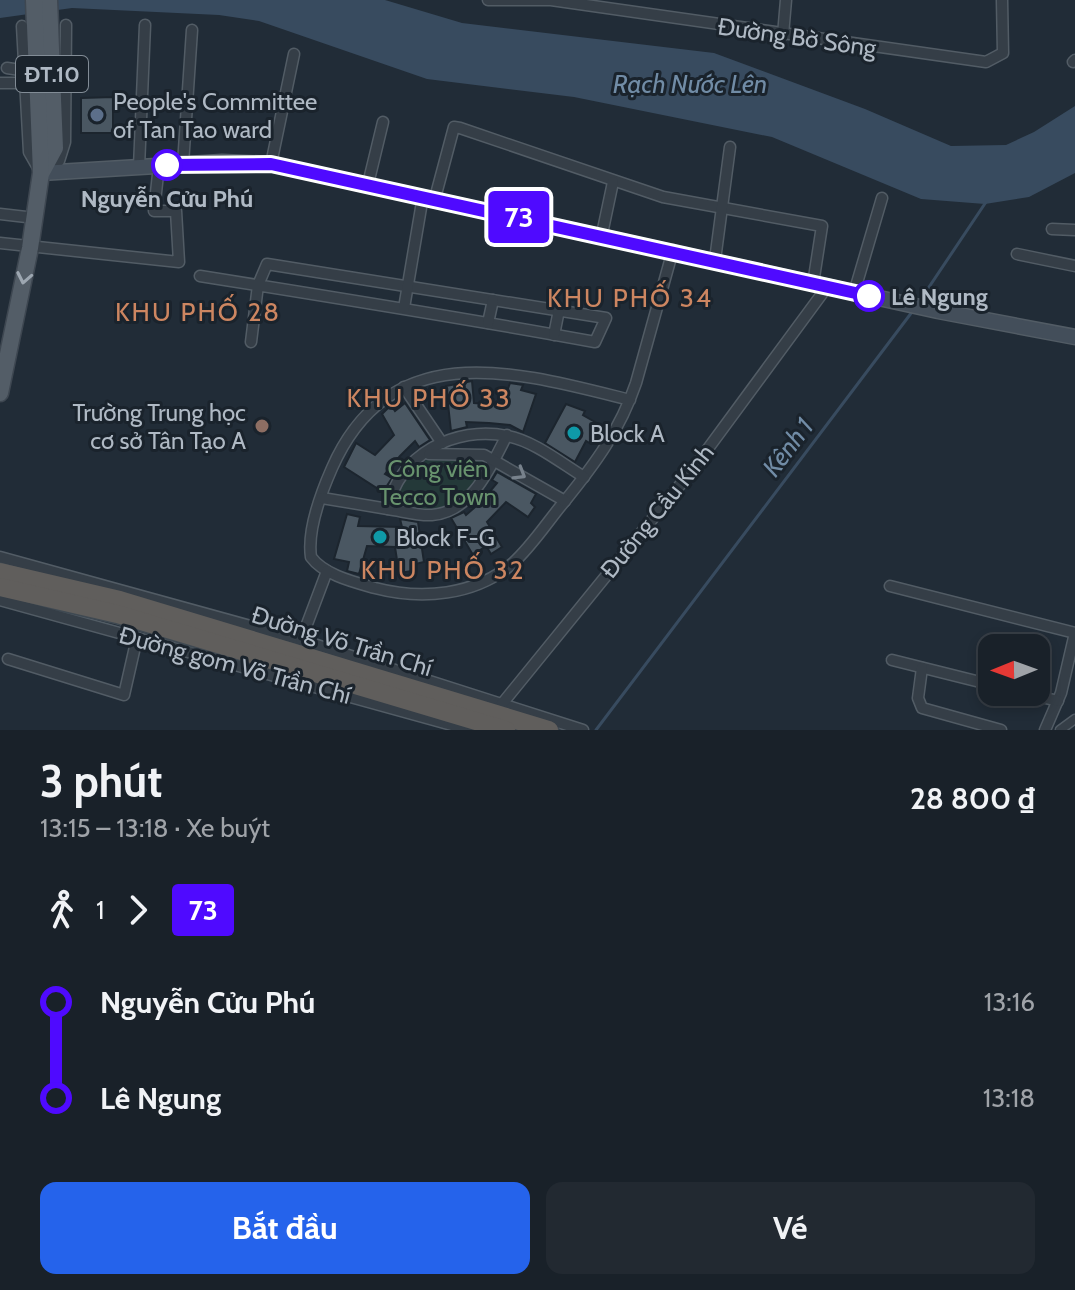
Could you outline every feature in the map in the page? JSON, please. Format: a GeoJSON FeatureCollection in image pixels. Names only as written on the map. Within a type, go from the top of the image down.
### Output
{"type":"FeatureCollection","features":[{"type":"Feature","properties":{"kind":"highway"},"geometry":{"type":"LineString","coordinates":[[0,572],[118,607]]}},
{"type":"Feature","properties":{"kind":"highway"},"geometry":{"type":"LineString","coordinates":[[0,587],[118,607]]}},
{"type":"Feature","properties":{"kind":"highway","name":"Đường Võ Trần Chí"},"geometry":{"type":"LineString","coordinates":[[118,607],[486,720],[549,730]]}},
{"type":"Feature","properties":{"kind":"highway","name":"Đường Võ Trần Chí"},"geometry":{"type":"LineString","coordinates":[[486,720],[506,730]]}},
{"type":"Feature","properties":{"kind":"main road","name":"ĐT.10"},"geometry":{"type":"LineString","coordinates":[[34,0],[48,150]]}},
{"type":"Feature","properties":{"kind":"main road","name":"ĐT.10"},"geometry":{"type":"LineString","coordinates":[[48,150],[49,0]]}},
{"type":"Feature","properties":{"kind":"main road"},"geometry":{"type":"LineString","coordinates":[[0,393],[30,248],[41,173],[48,150]]}},
{"type":"Feature","properties":{"kind":"main road"},"geometry":{"type":"LineString","coordinates":[[41,173],[183,164],[271,164],[602,234],[854,293],[1075,337]]}},
{"type":"Feature","properties":{"kind":"street","name":"Đường Bờ Sông"},"geometry":{"type":"LineString","coordinates":[[488,0],[551,0],[986,62],[1003,53],[1002,0]]}},
{"type":"Feature","properties":{"kind":"street"},"geometry":{"type":"LineString","coordinates":[[783,35],[786,0]]}},
{"type":"Feature","properties":{"kind":"street"},"geometry":{"type":"LineString","coordinates":[[22,26],[29,152],[41,173],[59,161],[65,142],[66,25]]}},
{"type":"Feature","properties":{"kind":"street"},"geometry":{"type":"LineString","coordinates":[[139,167],[145,25]]}},
{"type":"Feature","properties":{"kind":"street"},"geometry":{"type":"LineString","coordinates":[[183,164],[192,30]]}},
{"type":"Feature","properties":{"kind":"street"},"geometry":{"type":"LineString","coordinates":[[271,164],[294,54]]}},
{"type":"Feature","properties":{"kind":"street"},"geometry":{"type":"LineString","coordinates":[[7,68],[27,77]]}},
{"type":"Feature","properties":{"kind":"street"},"geometry":{"type":"LineString","coordinates":[[0,83],[27,77]]}},
{"type":"Feature","properties":{"kind":"street"},"geometry":{"type":"LineString","coordinates":[[368,184],[383,122]]}},
{"type":"Feature","properties":{"kind":"street"},"geometry":{"type":"LineString","coordinates":[[404,308],[429,197],[454,127],[663,197],[822,226],[820,285]]}},
{"type":"Feature","properties":{"kind":"street"},"geometry":{"type":"LineString","coordinates":[[715,260],[730,147]]}},
{"type":"Feature","properties":{"kind":"street"},"geometry":{"type":"LineString","coordinates":[[0,243],[179,262],[176,211],[154,211],[159,165]]}},
{"type":"Feature","properties":{"kind":"street"},"geometry":{"type":"LineString","coordinates":[[602,234],[613,182]]}},
{"type":"Feature","properties":{"kind":"street"},"geometry":{"type":"LineString","coordinates":[[854,293],[882,198]]}},
{"type":"Feature","properties":{"kind":"street"},"geometry":{"type":"LineString","coordinates":[[0,214],[35,218]]}},
{"type":"Feature","properties":{"kind":"street"},"geometry":{"type":"LineString","coordinates":[[1052,229],[1075,230]]}},
{"type":"Feature","properties":{"kind":"street"},"geometry":{"type":"LineString","coordinates":[[630,400],[482,370],[454,372],[404,387],[375,406],[342,447],[322,498],[309,546],[316,564],[327,571],[390,592],[429,597],[483,580],[513,563],[584,477],[616,431],[630,400],[673,250]]}},
{"type":"Feature","properties":{"kind":"street"},"geometry":{"type":"LineString","coordinates":[[1017,254],[1075,266]]}},
{"type":"Feature","properties":{"kind":"street"},"geometry":{"type":"LineString","coordinates":[[200,276],[258,285],[341,298],[404,308],[595,342],[600,338],[606,318],[267,264],[258,285],[251,342]]}},
{"type":"Feature","properties":{"kind":"street"},"geometry":{"type":"LineString","coordinates":[[341,298],[347,276]]}},
{"type":"Feature","properties":{"kind":"street","name":"Đường Cầu Kinh"},"geometry":{"type":"LineString","coordinates":[[486,720],[693,469],[820,285]]}},
{"type":"Feature","properties":{"kind":"street"},"geometry":{"type":"LineString","coordinates":[[488,323],[493,300]]}},
{"type":"Feature","properties":{"kind":"street"},"geometry":{"type":"LineString","coordinates":[[554,335],[559,310]]}},
{"type":"Feature","properties":{"kind":"street"},"geometry":{"type":"LineString","coordinates":[[404,387],[442,443]]}},
{"type":"Feature","properties":{"kind":"street"},"geometry":{"type":"LineString","coordinates":[[388,509],[397,480],[419,456],[442,443],[477,433],[507,435],[584,477]]}},
{"type":"Feature","properties":{"kind":"street"},"geometry":{"type":"LineString","coordinates":[[322,498],[431,515],[444,512],[478,488],[507,435]]}},
{"type":"Feature","properties":{"kind":"street"},"geometry":{"type":"LineString","coordinates":[[419,456],[437,451],[462,452],[495,459],[565,501]]}},
{"type":"Feature","properties":{"kind":"street","name":"Đường gom Võ Trần Chí"},"geometry":{"type":"LineString","coordinates":[[0,557],[301,640],[486,720]]}},
{"type":"Feature","properties":{"kind":"street"},"geometry":{"type":"LineString","coordinates":[[301,640],[327,571]]}},
{"type":"Feature","properties":{"kind":"street"},"geometry":{"type":"LineString","coordinates":[[890,586],[1075,633],[1058,701],[1045,730]]}},
{"type":"Feature","properties":{"kind":"street","name":"Đường gom Võ Trần Chí"},"geometry":{"type":"LineString","coordinates":[[0,600],[137,638],[486,720],[579,729]]}},
{"type":"Feature","properties":{"kind":"street"},"geometry":{"type":"LineString","coordinates":[[8,659],[124,695],[137,638]]}},
{"type":"Feature","properties":{"kind":"street"},"geometry":{"type":"LineString","coordinates":[[892,660],[978,682]]}},
{"type":"Feature","properties":{"kind":"street"},"geometry":{"type":"LineString","coordinates":[[922,668],[918,698],[922,708],[1001,730]]}},
{"type":"Feature","properties":{"kind":"street"},"geometry":{"type":"LineString","coordinates":[[1050,699],[1058,701]]}},
{"type":"Feature","properties":{"kind":"street"},"geometry":{"type":"LineString","coordinates":[[1060,730],[1075,719]]}},
{"type":"Feature","properties":{"kind":"green space","name":"Công viên Tecco Town"},"geometry":{"type":"Polygon","coordinates":[[[430,457],[489,458],[471,485],[452,503],[428,509],[395,503],[403,478],[430,457]]]}},
{"type":"Feature","properties":{"kind":"water","name":"Rạch Nước Lên"},"geometry":{"type":"Polygon","coordinates":[[[0,0],[385,0],[462,23],[714,53],[865,109],[951,146],[1006,145],[1034,132],[1075,106],[1075,173],[1029,197],[985,204],[921,199],[772,137],[574,97],[427,79],[259,21],[219,15],[72,8],[0,18],[0,0]]]}},
{"type":"Feature","properties":{"kind":"building","name":"People's Committee of Tan Tao ward"},"geometry":{"type":"Polygon","coordinates":[[[113,97],[113,133],[81,133],[81,98],[113,97]]]}},
{"type":"Feature","properties":{"kind":"building"},"geometry":{"type":"Polygon","coordinates":[[[472,381],[474,403],[502,405],[510,383],[523,385],[521,390],[536,394],[523,432],[510,425],[466,422],[467,427],[451,431],[446,386],[472,381]]]}},
{"type":"Feature","properties":{"kind":"building"},"geometry":{"type":"Polygon","coordinates":[[[405,403],[430,440],[419,447],[415,441],[400,456],[385,474],[392,478],[383,492],[344,467],[356,443],[375,455],[394,435],[382,414],[391,405],[395,411],[405,403]]]}},
{"type":"Feature","properties":{"kind":"building","name":"Block A"},"geometry":{"type":"Polygon","coordinates":[[[566,404],[585,411],[583,415],[602,426],[591,444],[586,441],[575,462],[545,443],[566,404]]]}},
{"type":"Feature","properties":{"kind":"building"},"geometry":{"type":"Polygon","coordinates":[[[497,472],[536,494],[531,503],[535,507],[528,517],[506,502],[487,522],[502,547],[491,554],[486,546],[473,555],[451,518],[464,512],[466,515],[482,501],[497,483],[492,480],[497,472]]]}},
{"type":"Feature","properties":{"kind":"building","name":"Block F-G"},"geometry":{"type":"Polygon","coordinates":[[[347,514],[360,517],[358,526],[402,527],[400,519],[418,522],[424,562],[411,565],[412,571],[399,573],[395,547],[367,546],[359,574],[347,571],[349,562],[334,559],[347,514]]]}},
{"type":"Feature","properties":{"kind":"waterway","name":"Kênh 1"},"geometry":{"type":"LineString","coordinates":[[919,302],[986,202]]}},
{"type":"Feature","properties":{"kind":"waterway","name":"Kênh 1"},"geometry":{"type":"LineString","coordinates":[[596,730],[912,312]]}},
{"type":"Feature","properties":{"kind":"bus line","name":"73"},"geometry":{"type":"LineString","coordinates":[[167,165],[271,164],[626,239],[869,296]]}},
{"type":"Feature","properties":{"kind":"place","name":"People's Committee of Tan Tao ward"},"geometry":{"type":"Point","coordinates":[97,115]}},
{"type":"Feature","properties":{"kind":"place","name":"Nguyễn Cửu Phú"},"geometry":{"type":"Point","coordinates":[167,165]}},
{"type":"Feature","properties":{"kind":"place","name":"Lê Ngung"},"geometry":{"type":"Point","coordinates":[869,296]}},
{"type":"Feature","properties":{"kind":"place","name":"Trường Trung học cơ sở Tân Tạo A"},"geometry":{"type":"Point","coordinates":[262,426]}},
{"type":"Feature","properties":{"kind":"place","name":"Block A"},"geometry":{"type":"Point","coordinates":[574,433]}},
{"type":"Feature","properties":{"kind":"place","name":"Block F-G"},"geometry":{"type":"Point","coordinates":[380,537]}},
{"type":"Feature","properties":{"kind":"district","name":"KHU PHỐ 34"},"geometry":{"type":"Point","coordinates":[630,298]}},
{"type":"Feature","properties":{"kind":"district","name":"KHU PHỐ 28"},"geometry":{"type":"Point","coordinates":[198,312]}},
{"type":"Feature","properties":{"kind":"district","name":"KHU PHỐ 33"},"geometry":{"type":"Point","coordinates":[429,398]}},
{"type":"Feature","properties":{"kind":"district","name":"KHU PHỐ 32"},"geometry":{"type":"Point","coordinates":[443,570]}}]}
